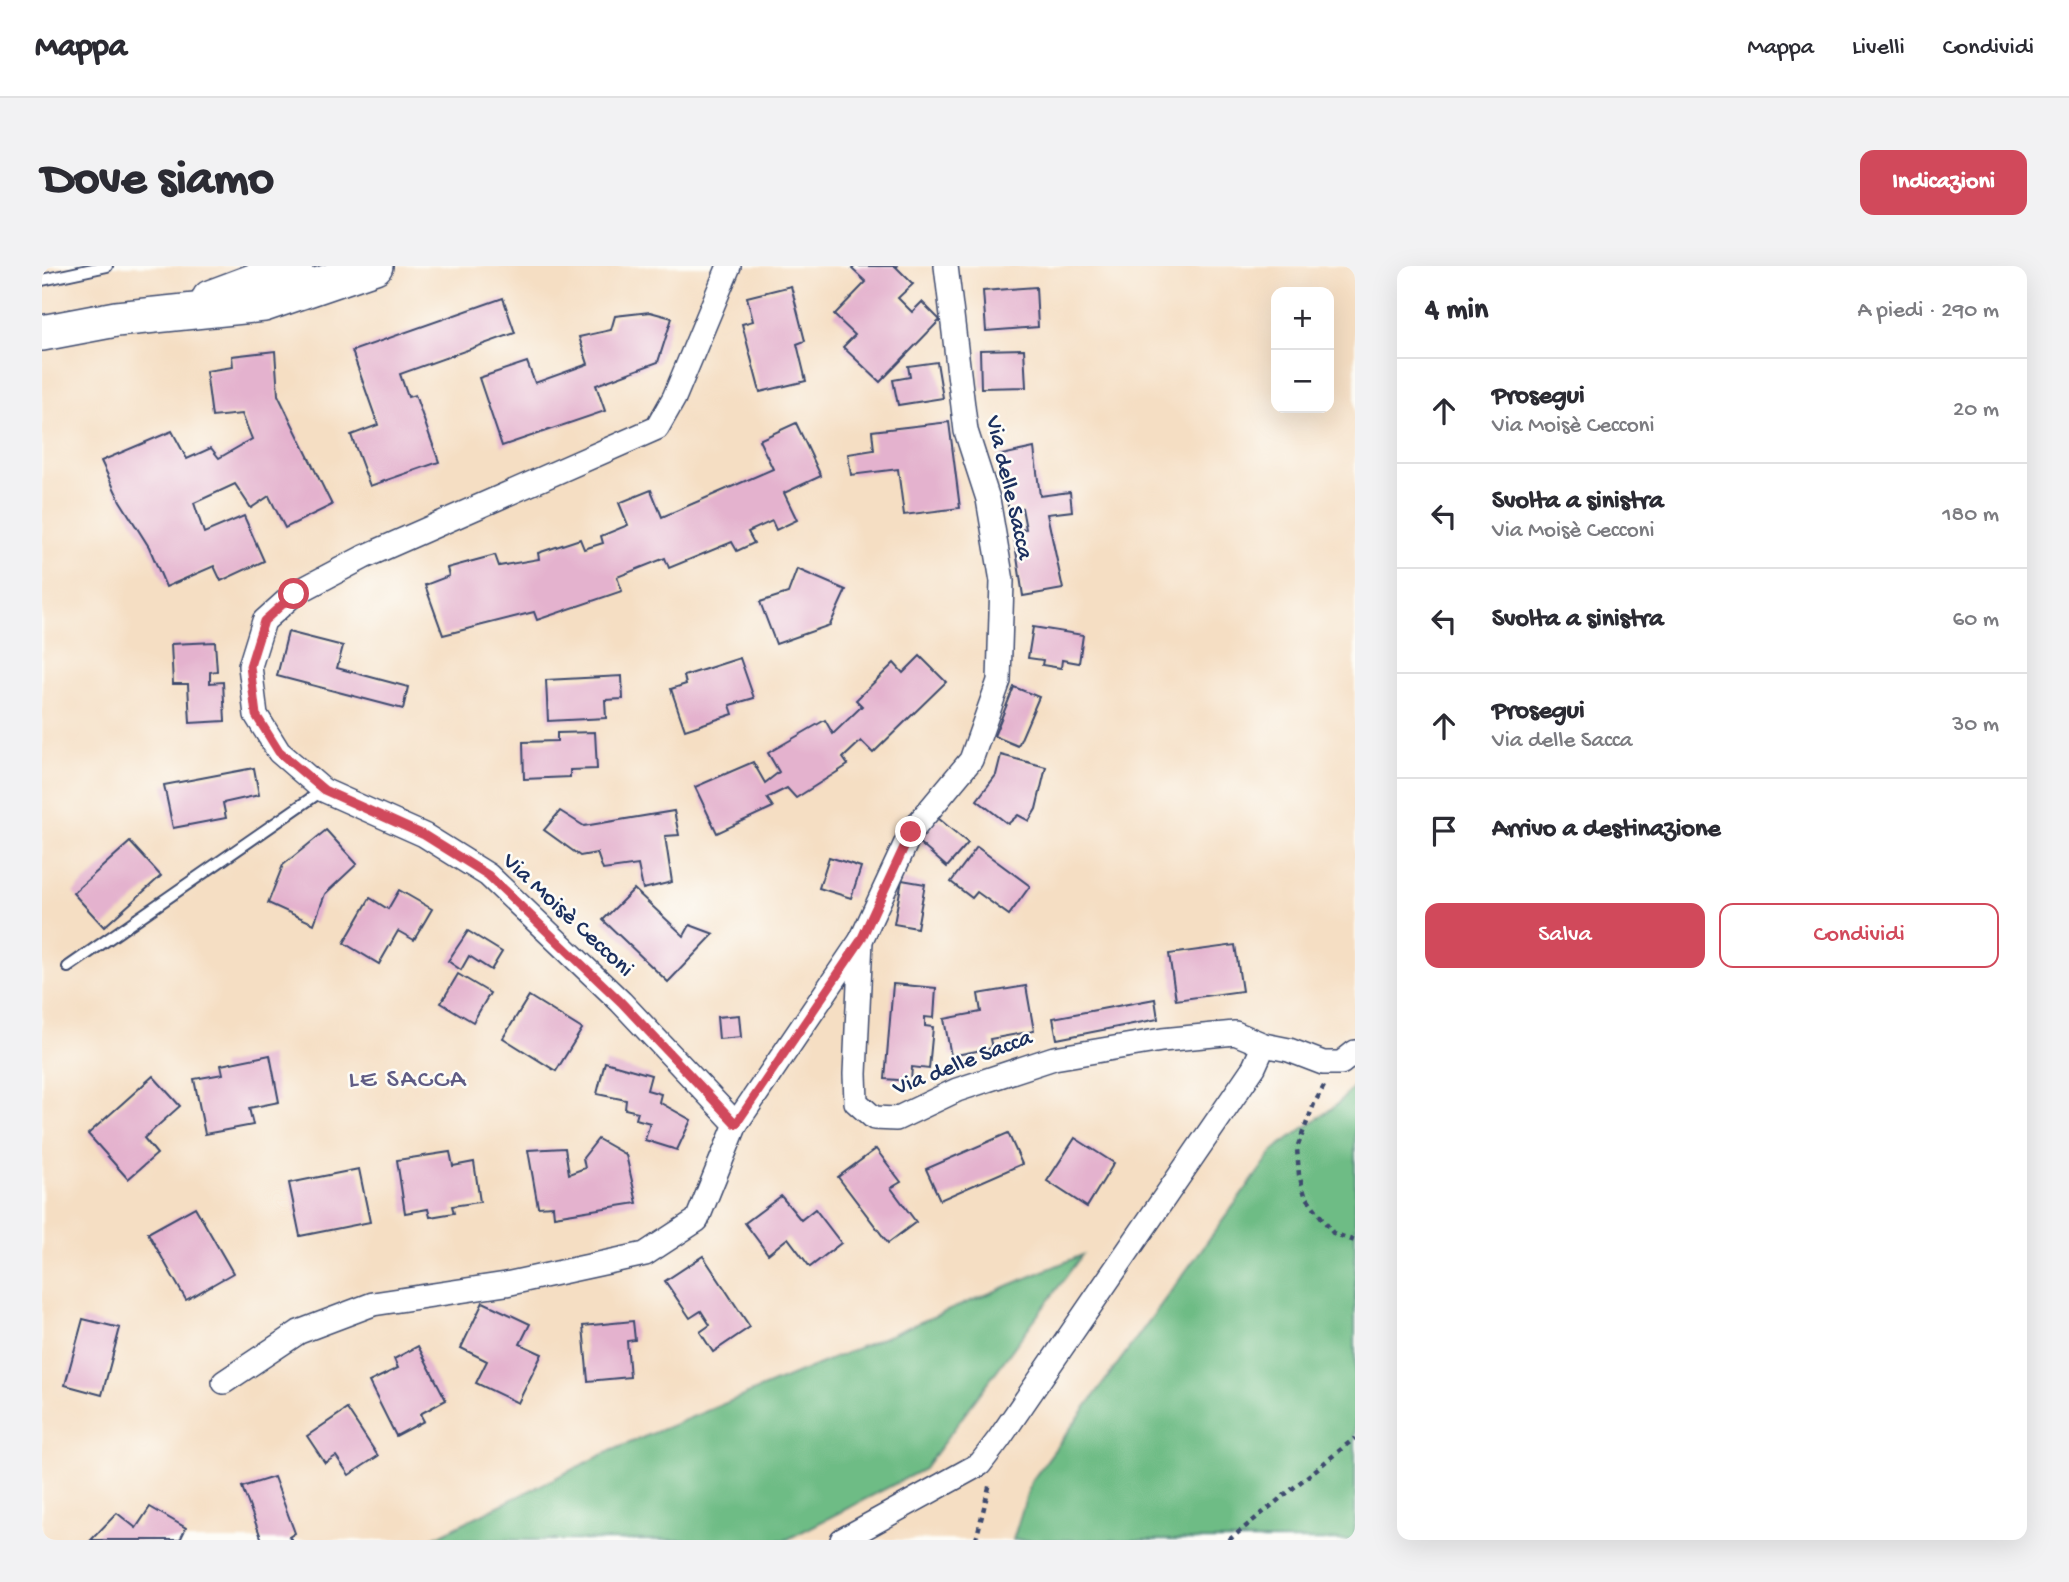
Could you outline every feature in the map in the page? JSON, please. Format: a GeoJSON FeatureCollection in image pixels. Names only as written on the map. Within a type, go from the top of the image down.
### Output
{"type":"FeatureCollection","features":[{"type":"Feature","properties":{"kind":"main road"},"geometry":{"type":"LineString","coordinates":[[44,334],[117,319],[264,304],[375,266]]}},
{"type":"Feature","properties":{"kind":"main road"},"geometry":{"type":"LineString","coordinates":[[169,314],[276,269]]}},
{"type":"Feature","properties":{"kind":"street","name":"Via Moisè Cecconi"},"geometry":{"type":"LineString","coordinates":[[730,266],[674,398],[657,428],[364,557],[294,594],[264,621],[250,666],[256,715],[279,752],[324,790],[424,835],[488,875],[621,1002],[736,1124]]}},
{"type":"Feature","properties":{"kind":"street","name":"Via delle Sacca"},"geometry":{"type":"LineString","coordinates":[[946,266],[966,431],[988,499],[1003,581],[999,681],[971,761],[911,832],[861,940],[856,1102],[874,1118],[896,1119],[957,1090],[1054,1058],[1163,1040],[1235,1033],[1264,1045]]}},
{"type":"Feature","properties":{"kind":"street"},"geometry":{"type":"LineString","coordinates":[[224,1382],[299,1332],[373,1304],[506,1284],[645,1254],[697,1220],[736,1124],[861,940]]}},
{"type":"Feature","properties":{"kind":"street"},"geometry":{"type":"LineString","coordinates":[[842,1540],[980,1464],[1254,1067],[1264,1045],[1289,1050],[1323,1063],[1348,1057]]}},
{"type":"Feature","properties":{"kind":"lane"},"geometry":{"type":"LineString","coordinates":[[42,280],[107,266]]}},
{"type":"Feature","properties":{"kind":"lane"},"geometry":{"type":"LineString","coordinates":[[68,967],[324,790]]}},
{"type":"Feature","properties":{"kind":"path"},"geometry":{"type":"LineString","coordinates":[[1348,1057],[1322,1088],[1297,1148],[1305,1195],[1317,1215],[1333,1233],[1355,1241]]}},
{"type":"Feature","properties":{"kind":"path"},"geometry":{"type":"LineString","coordinates":[[1229,1540],[1355,1438]]}},
{"type":"Feature","properties":{"kind":"path"},"geometry":{"type":"LineString","coordinates":[[976,1540],[999,1439]]}},
{"type":"Feature","properties":{"kind":"green space"},"geometry":{"type":"Polygon","coordinates":[[[1355,1085],[1355,1540],[1013,1540],[1031,1482],[1276,1148],[1338,1104],[1355,1085]]]}},
{"type":"Feature","properties":{"kind":"green space"},"geometry":{"type":"Polygon","coordinates":[[[1082,1255],[924,1469],[786,1540],[429,1540],[608,1452],[1082,1255]]]}},
{"type":"Feature","properties":{"kind":"building"},"geometry":{"type":"Polygon","coordinates":[[[855,266],[898,266],[896,267],[913,284],[898,298],[912,312],[922,302],[940,320],[880,382],[843,347],[855,335],[834,315],[866,282],[852,269],[855,266]]]}},
{"type":"Feature","properties":{"kind":"building"},"geometry":{"type":"Polygon","coordinates":[[[791,286],[805,341],[797,344],[806,381],[760,392],[742,324],[753,321],[747,297],[791,286]]]}},
{"type":"Feature","properties":{"kind":"building"},"geometry":{"type":"Polygon","coordinates":[[[1036,287],[1038,327],[986,331],[983,291],[1036,287]]]}},
{"type":"Feature","properties":{"kind":"building"},"geometry":{"type":"Polygon","coordinates":[[[503,298],[515,333],[400,374],[408,397],[415,395],[439,462],[370,486],[351,435],[378,425],[352,351],[503,298]]]}},
{"type":"Feature","properties":{"kind":"building"},"geometry":{"type":"Polygon","coordinates":[[[650,312],[672,318],[658,362],[596,385],[605,411],[502,446],[479,378],[527,362],[535,383],[588,364],[579,337],[611,330],[615,316],[650,312]]]}},
{"type":"Feature","properties":{"kind":"building"},"geometry":{"type":"Polygon","coordinates":[[[1024,349],[1026,387],[981,388],[980,350],[1024,349]]]}},
{"type":"Feature","properties":{"kind":"building"},"geometry":{"type":"Polygon","coordinates":[[[275,351],[278,395],[332,505],[285,528],[269,496],[251,508],[235,484],[194,503],[204,533],[244,516],[264,561],[221,581],[214,566],[166,587],[149,547],[120,501],[101,461],[172,431],[187,459],[211,448],[219,458],[252,439],[242,414],[212,417],[206,371],[233,367],[232,356],[275,351]]]}},
{"type":"Feature","properties":{"kind":"building"},"geometry":{"type":"Polygon","coordinates":[[[937,362],[943,398],[898,405],[893,380],[910,377],[908,366],[937,362]]]}},
{"type":"Feature","properties":{"kind":"building"},"geometry":{"type":"Polygon","coordinates":[[[949,422],[960,508],[904,515],[898,469],[851,475],[848,454],[874,450],[872,431],[949,422]]]}},
{"type":"Feature","properties":{"kind":"building"},"geometry":{"type":"Polygon","coordinates":[[[796,423],[821,476],[784,493],[797,520],[776,530],[772,521],[748,532],[754,543],[737,551],[732,542],[669,568],[665,558],[617,577],[622,591],[537,620],[534,612],[443,635],[425,585],[449,576],[447,568],[495,555],[499,566],[539,559],[538,553],[580,539],[584,549],[603,543],[601,536],[628,525],[619,503],[651,490],[662,517],[773,469],[759,440],[796,423]]]}},
{"type":"Feature","properties":{"kind":"building"},"geometry":{"type":"Polygon","coordinates":[[[1034,448],[1040,496],[1070,492],[1072,511],[1047,514],[1063,589],[1023,596],[1013,531],[1026,529],[1022,508],[1009,510],[997,456],[1034,448]]]}},
{"type":"Feature","properties":{"kind":"building"},"geometry":{"type":"Polygon","coordinates":[[[797,569],[846,590],[830,625],[776,644],[760,602],[788,593],[797,569]]]}},
{"type":"Feature","properties":{"kind":"building"},"geometry":{"type":"Polygon","coordinates":[[[1033,627],[1083,635],[1079,663],[1062,660],[1061,668],[1042,665],[1043,660],[1028,658],[1033,627]]]}},
{"type":"Feature","properties":{"kind":"building"},"geometry":{"type":"Polygon","coordinates":[[[288,632],[343,646],[337,668],[408,687],[403,709],[277,676],[288,632]]]}},
{"type":"Feature","properties":{"kind":"building"},"geometry":{"type":"Polygon","coordinates":[[[215,642],[217,671],[210,672],[210,683],[223,682],[225,721],[190,723],[188,684],[173,684],[171,644],[215,642]]]}},
{"type":"Feature","properties":{"kind":"building"},"geometry":{"type":"Polygon","coordinates":[[[920,656],[946,682],[873,753],[861,741],[843,758],[848,765],[796,798],[787,788],[767,798],[773,807],[717,833],[695,787],[753,762],[765,783],[779,772],[768,753],[825,720],[833,734],[862,706],[856,700],[894,663],[903,673],[920,656]]]}},
{"type":"Feature","properties":{"kind":"building"},"geometry":{"type":"Polygon","coordinates":[[[740,658],[754,698],[730,705],[733,714],[685,730],[671,689],[686,684],[684,676],[740,658]]]}},
{"type":"Feature","properties":{"kind":"building"},"geometry":{"type":"Polygon","coordinates":[[[622,676],[623,699],[605,700],[606,718],[548,721],[546,680],[622,676]]]}},
{"type":"Feature","properties":{"kind":"building"},"geometry":{"type":"Polygon","coordinates":[[[1014,687],[1039,697],[1018,746],[994,736],[1014,687]]]}},
{"type":"Feature","properties":{"kind":"building"},"geometry":{"type":"Polygon","coordinates":[[[595,732],[597,769],[570,770],[570,777],[524,779],[523,742],[557,741],[557,733],[595,732]]]}},
{"type":"Feature","properties":{"kind":"building"},"geometry":{"type":"Polygon","coordinates":[[[1001,755],[1046,767],[1036,809],[1029,821],[1018,815],[1008,824],[977,800],[996,775],[1001,755]]]}},
{"type":"Feature","properties":{"kind":"building"},"geometry":{"type":"Polygon","coordinates":[[[254,768],[259,795],[223,803],[226,818],[173,828],[164,785],[254,768]]]}},
{"type":"Feature","properties":{"kind":"building"},"geometry":{"type":"Polygon","coordinates":[[[560,811],[584,826],[674,811],[679,835],[665,836],[672,882],[643,889],[638,865],[603,870],[597,853],[580,856],[544,830],[560,811]]]}},
{"type":"Feature","properties":{"kind":"building"},"geometry":{"type":"Polygon","coordinates":[[[938,818],[968,843],[947,867],[917,841],[938,818]]]}},
{"type":"Feature","properties":{"kind":"building"},"geometry":{"type":"Polygon","coordinates":[[[326,830],[357,864],[325,894],[314,924],[268,903],[283,865],[326,830]]]}},
{"type":"Feature","properties":{"kind":"building"},"geometry":{"type":"Polygon","coordinates":[[[130,842],[161,876],[104,927],[73,893],[130,842]]]}},
{"type":"Feature","properties":{"kind":"building"},"geometry":{"type":"Polygon","coordinates":[[[977,847],[1030,886],[1009,915],[977,892],[972,898],[951,882],[977,847]]]}},
{"type":"Feature","properties":{"kind":"building"},"geometry":{"type":"Polygon","coordinates":[[[829,857],[861,867],[851,898],[819,888],[829,857]]]}},
{"type":"Feature","properties":{"kind":"building"},"geometry":{"type":"Polygon","coordinates":[[[902,880],[925,884],[917,928],[894,924],[902,880]]]}},
{"type":"Feature","properties":{"kind":"building"},"geometry":{"type":"Polygon","coordinates":[[[634,889],[684,936],[690,925],[714,934],[668,982],[603,920],[634,889]]]}},
{"type":"Feature","properties":{"kind":"building"},"geometry":{"type":"Polygon","coordinates":[[[399,890],[432,909],[414,940],[398,931],[379,964],[344,943],[370,898],[388,909],[399,890]]]}},
{"type":"Feature","properties":{"kind":"building"},"geometry":{"type":"Polygon","coordinates":[[[468,931],[502,952],[491,970],[469,956],[461,970],[448,961],[468,931]]]}},
{"type":"Feature","properties":{"kind":"building"},"geometry":{"type":"Polygon","coordinates":[[[1235,945],[1242,991],[1176,1000],[1169,954],[1235,945]]]}},
{"type":"Feature","properties":{"kind":"building"},"geometry":{"type":"Polygon","coordinates":[[[458,974],[490,993],[473,1022],[441,1003],[458,974]]]}},
{"type":"Feature","properties":{"kind":"building"},"geometry":{"type":"Polygon","coordinates":[[[893,984],[936,988],[934,1018],[925,1017],[925,1026],[933,1027],[929,1069],[912,1067],[911,1081],[885,1079],[893,984]]]}},
{"type":"Feature","properties":{"kind":"building"},"geometry":{"type":"Polygon","coordinates":[[[1026,986],[1034,1031],[990,1039],[992,1048],[951,1056],[944,1019],[981,1012],[978,994],[1026,986]]]}},
{"type":"Feature","properties":{"kind":"building"},"geometry":{"type":"Polygon","coordinates":[[[529,996],[582,1029],[556,1071],[503,1038],[529,996]]]}},
{"type":"Feature","properties":{"kind":"building"},"geometry":{"type":"Polygon","coordinates":[[[1155,999],[1158,1019],[1057,1039],[1053,1018],[1155,999]]]}},
{"type":"Feature","properties":{"kind":"building"},"geometry":{"type":"Polygon","coordinates":[[[739,1015],[741,1037],[719,1039],[717,1017],[739,1015]]]}},
{"type":"Feature","properties":{"kind":"building"},"geometry":{"type":"Polygon","coordinates":[[[270,1055],[279,1102],[249,1108],[253,1125],[205,1134],[194,1079],[223,1074],[221,1065],[270,1055]]]}},
{"type":"Feature","properties":{"kind":"building"},"geometry":{"type":"Polygon","coordinates":[[[605,1062],[651,1075],[647,1090],[661,1094],[659,1102],[691,1120],[677,1150],[645,1140],[650,1123],[636,1119],[638,1112],[625,1109],[626,1100],[597,1094],[605,1062]]]}},
{"type":"Feature","properties":{"kind":"building"},"geometry":{"type":"Polygon","coordinates":[[[153,1076],[180,1106],[144,1138],[157,1154],[128,1179],[88,1134],[153,1076]]]}},
{"type":"Feature","properties":{"kind":"building"},"geometry":{"type":"Polygon","coordinates":[[[1008,1133],[1022,1164],[940,1200],[926,1169],[1008,1133]]]}},
{"type":"Feature","properties":{"kind":"building"},"geometry":{"type":"Polygon","coordinates":[[[1075,1138],[1114,1163],[1087,1207],[1047,1181],[1075,1138]]]}},
{"type":"Feature","properties":{"kind":"building"},"geometry":{"type":"Polygon","coordinates":[[[598,1139],[626,1155],[637,1203],[554,1216],[553,1206],[538,1207],[528,1150],[565,1148],[569,1174],[585,1168],[583,1158],[598,1139]]]}},
{"type":"Feature","properties":{"kind":"building"},"geometry":{"type":"Polygon","coordinates":[[[876,1149],[901,1182],[891,1188],[916,1222],[888,1243],[838,1177],[876,1149]]]}},
{"type":"Feature","properties":{"kind":"building"},"geometry":{"type":"Polygon","coordinates":[[[450,1152],[453,1166],[474,1162],[480,1202],[452,1206],[454,1213],[430,1217],[428,1209],[405,1213],[397,1160],[450,1152]]]}},
{"type":"Feature","properties":{"kind":"building"},"geometry":{"type":"Polygon","coordinates":[[[359,1169],[370,1222],[300,1236],[289,1183],[359,1169]]]}},
{"type":"Feature","properties":{"kind":"building"},"geometry":{"type":"Polygon","coordinates":[[[781,1196],[801,1220],[815,1209],[841,1243],[810,1267],[788,1238],[768,1254],[745,1223],[781,1196]]]}},
{"type":"Feature","properties":{"kind":"building"},"geometry":{"type":"Polygon","coordinates":[[[195,1207],[233,1273],[186,1300],[148,1233],[195,1207]]]}},
{"type":"Feature","properties":{"kind":"building"},"geometry":{"type":"Polygon","coordinates":[[[703,1256],[750,1327],[713,1352],[700,1332],[710,1325],[701,1311],[690,1318],[665,1281],[703,1256]]]}},
{"type":"Feature","properties":{"kind":"building"},"geometry":{"type":"Polygon","coordinates":[[[483,1302],[530,1324],[520,1344],[542,1354],[518,1403],[476,1383],[487,1361],[461,1348],[483,1302]]]}},
{"type":"Feature","properties":{"kind":"building"},"geometry":{"type":"Polygon","coordinates":[[[83,1319],[120,1328],[102,1395],[65,1385],[83,1319]]]}},
{"type":"Feature","properties":{"kind":"building"},"geometry":{"type":"Polygon","coordinates":[[[633,1321],[635,1340],[627,1341],[630,1377],[588,1381],[583,1326],[633,1321]]]}},
{"type":"Feature","properties":{"kind":"building"},"geometry":{"type":"Polygon","coordinates":[[[418,1346],[446,1400],[420,1414],[424,1421],[396,1436],[369,1382],[398,1368],[394,1359],[418,1346]]]}},
{"type":"Feature","properties":{"kind":"building"},"geometry":{"type":"Polygon","coordinates":[[[347,1409],[378,1456],[349,1475],[336,1456],[325,1463],[307,1436],[347,1409]]]}},
{"type":"Feature","properties":{"kind":"building"},"geometry":{"type":"Polygon","coordinates":[[[274,1477],[295,1533],[289,1537],[292,1540],[262,1540],[242,1487],[274,1477]]]}},
{"type":"Feature","properties":{"kind":"building"},"geometry":{"type":"Polygon","coordinates":[[[150,1507],[186,1528],[180,1540],[91,1540],[117,1513],[136,1528],[150,1507]]]}},
{"type":"Feature","properties":{"kind":"district","name":"LE SACCA"},"geometry":{"type":"Point","coordinates":[408,1081]}},
{"type":"Feature","properties":{"kind":"route"},"geometry":{"type":"LineString","coordinates":[[294,594],[264,621],[250,666],[256,715],[279,752],[324,790],[424,835],[488,875],[621,1002],[736,1124],[861,940],[911,832]]}}]}
